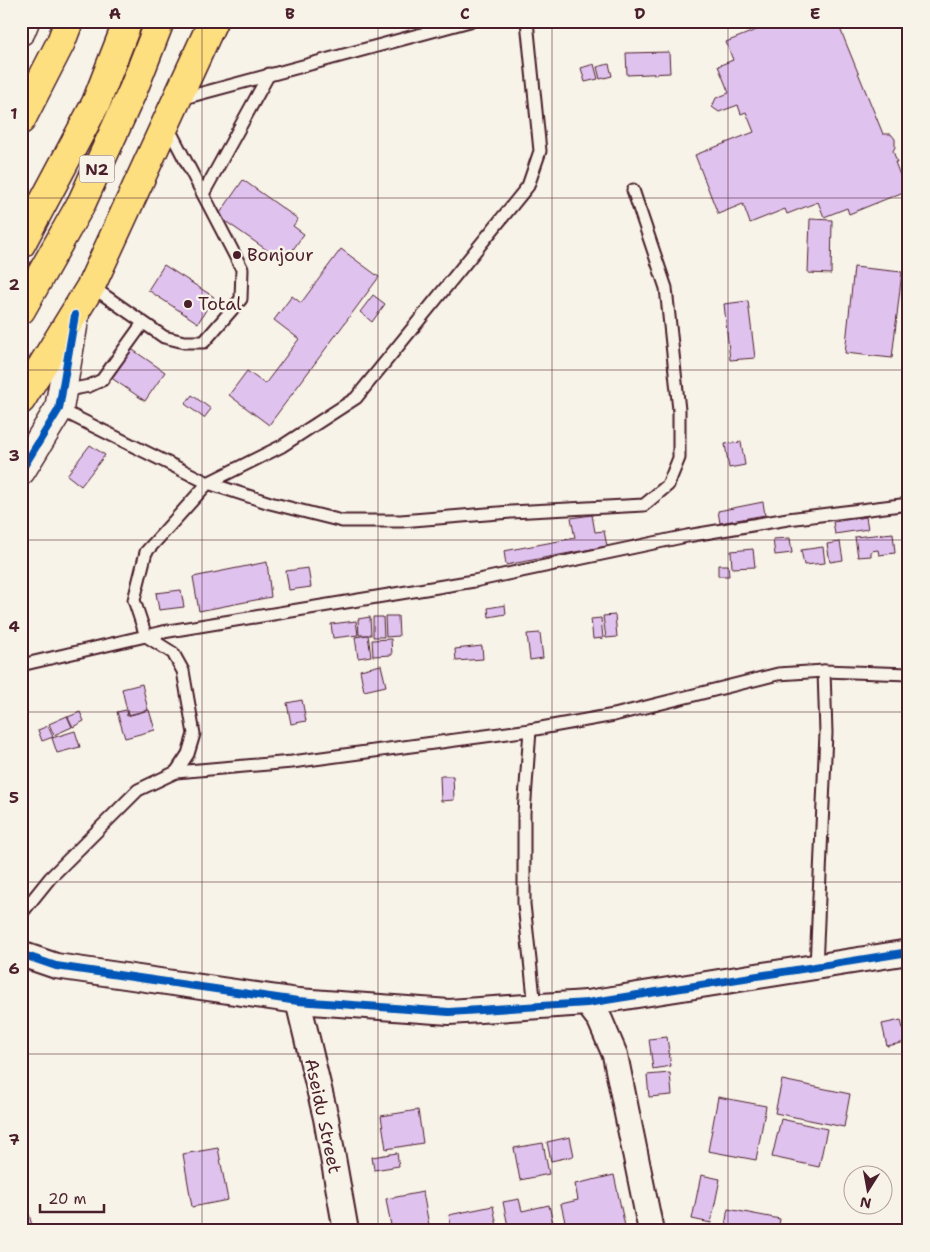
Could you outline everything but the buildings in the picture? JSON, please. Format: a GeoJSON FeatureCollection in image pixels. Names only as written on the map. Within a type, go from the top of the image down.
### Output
{"type":"FeatureCollection","features":[{"type":"Feature","properties":{"kind":"highway","name":"N2"},"geometry":{"type":"LineString","coordinates":[[21,244],[96,103],[128,21]]}},
{"type":"Feature","properties":{"kind":"highway","name":"N2"},"geometry":{"type":"LineString","coordinates":[[21,310],[82,202],[134,90],[160,21]]}},
{"type":"Feature","properties":{"kind":"highway"},"geometry":{"type":"LineString","coordinates":[[21,400],[76,315],[91,286],[167,125],[213,21]]}},
{"type":"Feature","properties":{"kind":"highway"},"geometry":{"type":"LineString","coordinates":[[21,120],[65,28]]}},
{"type":"Feature","properties":{"kind":"street"},"geometry":{"type":"LineString","coordinates":[[21,31],[25,21]]}},
{"type":"Feature","properties":{"kind":"street"},"geometry":{"type":"LineString","coordinates":[[21,470],[61,400],[76,315]]}},
{"type":"Feature","properties":{"kind":"street"},"geometry":{"type":"LineString","coordinates":[[21,954],[56,966],[298,1001],[449,1012],[587,1003],[909,952]]}},
{"type":"Feature","properties":{"kind":"street","name":"Aseidu Street"},"geometry":{"type":"LineString","coordinates":[[298,1001],[326,1118],[346,1231]]}},
{"type":"Feature","properties":{"kind":"street"},"geometry":{"type":"LineString","coordinates":[[587,1003],[600,1020],[615,1056],[651,1231]]}},
{"type":"Feature","properties":{"kind":"lane"},"geometry":{"type":"LineString","coordinates":[[178,99],[470,21]]}},
{"type":"Feature","properties":{"kind":"lane"},"geometry":{"type":"LineString","coordinates":[[176,772],[188,754],[194,734],[183,671],[174,653],[146,636],[134,600],[146,552],[208,483],[282,446],[356,398],[528,186],[540,150],[526,21]]}},
{"type":"Feature","properties":{"kind":"lane"},"geometry":{"type":"LineString","coordinates":[[203,194],[270,74]]}},
{"type":"Feature","properties":{"kind":"lane"},"geometry":{"type":"LineString","coordinates":[[91,286],[164,337],[184,342],[204,342],[241,299],[242,269],[167,125]]}},
{"type":"Feature","properties":{"kind":"lane"},"geometry":{"type":"LineString","coordinates":[[61,400],[208,483],[270,503],[342,521],[401,521],[511,512],[644,505],[668,485],[679,458],[679,410],[666,288],[633,190]]}},
{"type":"Feature","properties":{"kind":"lane"},"geometry":{"type":"LineString","coordinates":[[61,400],[102,380],[143,323]]}},
{"type":"Feature","properties":{"kind":"lane"},"geometry":{"type":"LineString","coordinates":[[21,665],[146,636],[474,581],[687,536],[788,519],[909,504]]}},
{"type":"Feature","properties":{"kind":"lane"},"geometry":{"type":"LineString","coordinates":[[21,914],[50,878],[138,790],[176,772],[292,762],[530,730],[614,715],[778,674],[824,671],[909,674]]}},
{"type":"Feature","properties":{"kind":"lane"},"geometry":{"type":"LineString","coordinates":[[816,968],[826,733],[824,671]]}},
{"type":"Feature","properties":{"kind":"lane"},"geometry":{"type":"LineString","coordinates":[[530,730],[524,813],[524,904],[535,1006]]}},
{"type":"Feature","properties":{"kind":"cycle path"},"geometry":{"type":"LineString","coordinates":[[21,471],[59,409],[75,315]]}},
{"type":"Feature","properties":{"kind":"cycle path"},"geometry":{"type":"LineString","coordinates":[[21,954],[56,966],[298,1001],[449,1012],[587,1003],[909,952]]}},
{"type":"Feature","properties":{"kind":"place","name":"Bonjour"},"geometry":{"type":"Point","coordinates":[237,255]}},
{"type":"Feature","properties":{"kind":"place","name":"Total"},"geometry":{"type":"Point","coordinates":[188,304]}}]}
